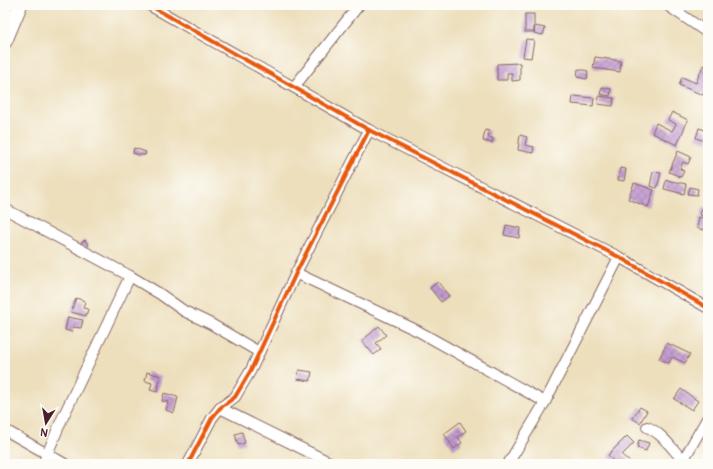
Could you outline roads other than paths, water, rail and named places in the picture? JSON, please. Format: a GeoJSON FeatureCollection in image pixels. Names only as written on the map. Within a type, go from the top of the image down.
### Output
{"type":"FeatureCollection","features":[{"type":"Feature","properties":{"kind":"street"},"geometry":{"type":"LineString","coordinates":[[5,41],[20,5]]}},
{"type":"Feature","properties":{"kind":"street"},"geometry":{"type":"LineString","coordinates":[[149,5],[370,130],[619,257],[708,308]]}},
{"type":"Feature","properties":{"kind":"street"},"geometry":{"type":"LineString","coordinates":[[294,87],[359,5]]}},
{"type":"Feature","properties":{"kind":"street"},"geometry":{"type":"LineString","coordinates":[[667,5],[708,33]]}},
{"type":"Feature","properties":{"kind":"street"},"geometry":{"type":"LineString","coordinates":[[188,464],[212,418],[220,408],[235,397],[259,352],[296,273],[370,130]]}},
{"type":"Feature","properties":{"kind":"street"},"geometry":{"type":"LineString","coordinates":[[5,209],[130,276],[160,294],[184,311],[211,324],[259,352]]}},
{"type":"Feature","properties":{"kind":"street"},"geometry":{"type":"LineString","coordinates":[[508,464],[545,402],[619,257]]}},
{"type":"Feature","properties":{"kind":"street"},"geometry":{"type":"LineString","coordinates":[[296,273],[418,331],[545,402]]}},
{"type":"Feature","properties":{"kind":"street"},"geometry":{"type":"LineString","coordinates":[[45,459],[62,419],[130,276]]}},
{"type":"Feature","properties":{"kind":"street"},"geometry":{"type":"LineString","coordinates":[[220,408],[333,464]]}},
{"type":"Feature","properties":{"kind":"street"},"geometry":{"type":"LineString","coordinates":[[647,427],[662,437],[682,462],[708,416]]}},
{"type":"Feature","properties":{"kind":"street"},"geometry":{"type":"LineString","coordinates":[[5,430],[45,459],[64,464]]}}]}
